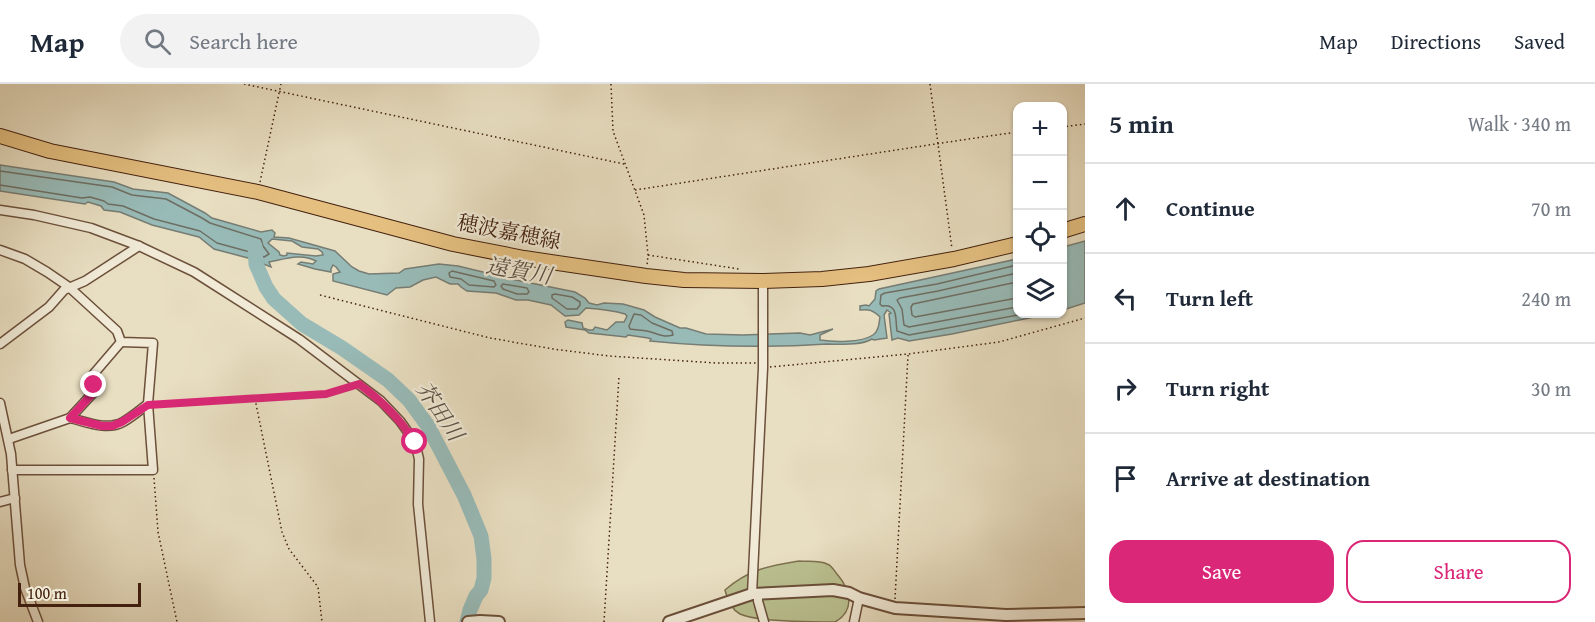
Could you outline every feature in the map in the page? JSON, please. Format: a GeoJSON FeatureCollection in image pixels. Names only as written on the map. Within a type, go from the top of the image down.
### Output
{"type":"FeatureCollection","features":[{"type":"Feature","properties":{"kind":"main road","name":"穂波嘉穂線"},"geometry":{"type":"LineString","coordinates":[[0,136],[50,151],[258,192],[453,244],[524,258],[646,276],[764,285],[869,274],[954,259],[1013,245]]}},
{"type":"Feature","properties":{"kind":"main road"},"geometry":{"type":"LineString","coordinates":[[1067,229],[1085,224]]}},
{"type":"Feature","properties":{"kind":"street"},"geometry":{"type":"LineString","coordinates":[[0,210],[34,214],[91,228],[139,246],[195,272],[299,339],[381,401],[400,421],[415,442],[419,459],[418,504],[430,622]]}},
{"type":"Feature","properties":{"kind":"street"},"geometry":{"type":"LineString","coordinates":[[0,344],[49,307],[64,290],[84,281],[139,246]]}},
{"type":"Feature","properties":{"kind":"street"},"geometry":{"type":"LineString","coordinates":[[0,250],[32,262],[69,287],[117,331],[121,342]]}},
{"type":"Feature","properties":{"kind":"street"},"geometry":{"type":"LineString","coordinates":[[764,285],[755,594],[764,622]]}},
{"type":"Feature","properties":{"kind":"street"},"geometry":{"type":"LineString","coordinates":[[12,470],[153,470],[148,405],[153,343],[121,342]]}},
{"type":"Feature","properties":{"kind":"street"},"geometry":{"type":"LineString","coordinates":[[9,439],[70,418],[93,393],[94,385],[91,377],[121,342]]}},
{"type":"Feature","properties":{"kind":"street"},"geometry":{"type":"LineString","coordinates":[[0,403],[11,454],[20,565],[25,588],[38,622]]}},
{"type":"Feature","properties":{"kind":"street"},"geometry":{"type":"LineString","coordinates":[[70,418],[102,426],[112,426],[148,405]]}},
{"type":"Feature","properties":{"kind":"street"},"geometry":{"type":"LineString","coordinates":[[0,456],[11,454]]}},
{"type":"Feature","properties":{"kind":"street"},"geometry":{"type":"LineString","coordinates":[[0,502],[15,498]]}},
{"type":"Feature","properties":{"kind":"street"},"geometry":{"type":"LineString","coordinates":[[669,622],[755,594],[833,590],[895,608],[1007,618],[1085,613]]}},
{"type":"Feature","properties":{"kind":"street"},"geometry":{"type":"LineString","coordinates":[[854,622],[860,598]]}},
{"type":"Feature","properties":{"kind":"street"},"geometry":{"type":"LineString","coordinates":[[468,622],[499,622]]}},
{"type":"Feature","properties":{"kind":"path"},"geometry":{"type":"LineString","coordinates":[[244,84],[624,164]]}},
{"type":"Feature","properties":{"kind":"path"},"geometry":{"type":"LineString","coordinates":[[258,192],[281,84]]}},
{"type":"Feature","properties":{"kind":"path"},"geometry":{"type":"LineString","coordinates":[[611,84],[613,131],[645,216],[648,255],[646,276]]}},
{"type":"Feature","properties":{"kind":"path"},"geometry":{"type":"LineString","coordinates":[[930,84],[954,259]]}},
{"type":"Feature","properties":{"kind":"path"},"geometry":{"type":"LineString","coordinates":[[1067,126],[1085,124]]}},
{"type":"Feature","properties":{"kind":"path"},"geometry":{"type":"LineString","coordinates":[[635,190],[1013,133]]}},
{"type":"Feature","properties":{"kind":"path"},"geometry":{"type":"LineString","coordinates":[[648,255],[744,270]]}},
{"type":"Feature","properties":{"kind":"path"},"geometry":{"type":"LineString","coordinates":[[320,295],[490,338],[553,349],[609,356],[763,365],[812,364],[999,342],[1085,318]]}},
{"type":"Feature","properties":{"kind":"path"},"geometry":{"type":"LineString","coordinates":[[895,608],[908,354]]}},
{"type":"Feature","properties":{"kind":"path"},"geometry":{"type":"LineString","coordinates":[[604,622],[619,376]]}},
{"type":"Feature","properties":{"kind":"path"},"geometry":{"type":"LineString","coordinates":[[148,405],[326,394],[359,384]]}},
{"type":"Feature","properties":{"kind":"path"},"geometry":{"type":"LineString","coordinates":[[255,399],[282,532],[289,549],[318,587],[322,622]]}},
{"type":"Feature","properties":{"kind":"path"},"geometry":{"type":"LineString","coordinates":[[153,470],[158,532],[177,622]]}},
{"type":"Feature","properties":{"kind":"green space"},"geometry":{"type":"Polygon","coordinates":[[[799,561],[824,563],[832,568],[842,580],[848,593],[848,605],[846,612],[835,622],[759,619],[740,614],[732,607],[725,590],[742,577],[760,569],[799,561]]]}},
{"type":"Feature","properties":{"kind":"water"},"geometry":{"type":"Polygon","coordinates":[[[0,165],[114,182],[133,189],[168,193],[212,218],[261,232],[272,230],[275,233],[274,237],[289,238],[335,251],[352,267],[369,274],[399,273],[405,269],[439,264],[458,266],[575,292],[589,303],[597,305],[623,304],[644,310],[680,328],[706,334],[800,333],[810,335],[833,329],[820,335],[820,340],[854,341],[868,338],[875,333],[880,317],[871,311],[860,310],[860,306],[869,306],[879,289],[1013,260],[1013,318],[1029,318],[909,341],[898,338],[892,340],[889,314],[891,313],[887,310],[884,315],[887,338],[872,339],[856,344],[738,346],[650,341],[651,339],[648,338],[628,335],[626,337],[589,333],[585,330],[566,327],[565,322],[568,320],[582,323],[583,328],[589,330],[595,327],[607,330],[616,322],[624,322],[627,316],[625,314],[586,308],[579,315],[565,316],[551,305],[516,300],[496,293],[467,291],[458,284],[450,284],[436,277],[423,280],[410,287],[396,288],[387,295],[333,281],[333,274],[340,272],[333,265],[331,272],[315,269],[298,264],[301,262],[313,264],[316,261],[305,257],[293,257],[269,262],[271,267],[214,249],[199,237],[152,225],[120,212],[104,210],[101,206],[88,202],[85,204],[0,191],[0,165]],[[272,239],[268,243],[284,256],[287,253],[323,255],[318,249],[302,247],[292,241],[272,239]]]}},
{"type":"Feature","properties":{"kind":"water"},"geometry":{"type":"Polygon","coordinates":[[[1085,241],[1085,303],[1067,309],[1067,264],[1067,246],[1085,241]]]}},
{"type":"Feature","properties":{"kind":"waterway","name":"芥田川"},"geometry":{"type":"LineString","coordinates":[[255,246],[256,264],[274,299],[302,324],[388,380],[409,400],[428,426],[464,495],[481,536],[484,578],[467,622]]}},
{"type":"Feature","properties":{"kind":"route"},"geometry":{"type":"LineString","coordinates":[[94,385],[93,393],[70,418],[102,426],[112,426],[148,405],[326,394],[359,384],[381,401],[400,421],[415,442]]}},
{"type":"Feature","properties":{"kind":"water label","name":"遠賀川"},"geometry":{"type":"Point","coordinates":[519,270]}}]}
